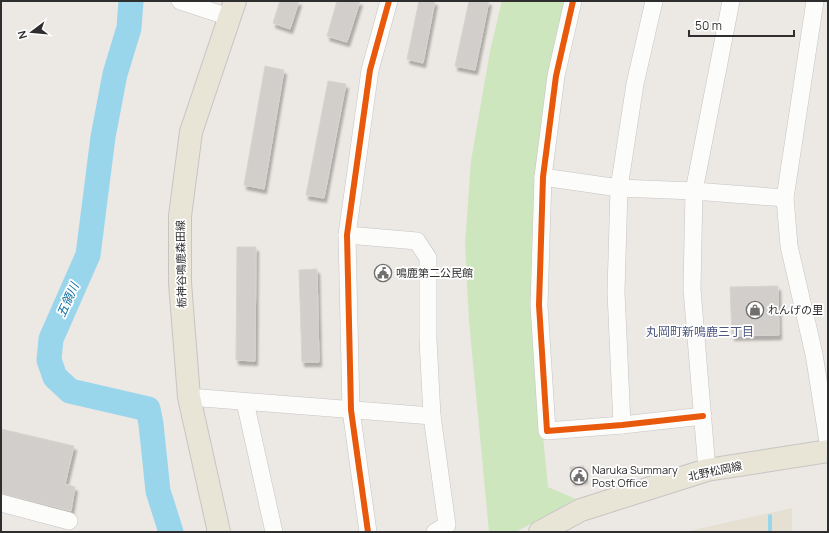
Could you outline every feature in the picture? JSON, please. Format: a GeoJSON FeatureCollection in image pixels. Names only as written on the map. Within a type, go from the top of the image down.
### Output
{"type":"FeatureCollection","features":[{"type":"Feature","properties":{"kind":"main road","name":"栃神谷鳴鹿森田線"},"geometry":{"type":"LineString","coordinates":[[219,532],[189,397],[180,283],[180,216],[191,132],[232,9]]}},
{"type":"Feature","properties":{"kind":"main road","name":"北野松岡線"},"geometry":{"type":"LineString","coordinates":[[540,532],[581,510],[707,470],[828,452]]}},
{"type":"Feature","properties":{"kind":"street"},"geometry":{"type":"LineString","coordinates":[[180,1],[232,9]]}},
{"type":"Feature","properties":{"kind":"street"},"geometry":{"type":"LineString","coordinates":[[368,532],[352,410],[347,235],[370,70],[389,1]]}},
{"type":"Feature","properties":{"kind":"street"},"geometry":{"type":"LineString","coordinates":[[573,1],[556,76],[543,177],[539,305],[546,431],[622,425],[703,416]]}},
{"type":"Feature","properties":{"kind":"street"},"geometry":{"type":"LineString","coordinates":[[622,425],[616,292],[619,188],[635,84],[654,1]]}},
{"type":"Feature","properties":{"kind":"street"},"geometry":{"type":"LineString","coordinates":[[707,470],[692,289],[694,191],[731,1]]}},
{"type":"Feature","properties":{"kind":"street"},"geometry":{"type":"LineString","coordinates":[[815,1],[784,198],[789,246],[814,354],[828,442]]}},
{"type":"Feature","properties":{"kind":"street"},"geometry":{"type":"LineString","coordinates":[[543,177],[619,188],[694,191],[784,198]]}},
{"type":"Feature","properties":{"kind":"street"},"geometry":{"type":"LineString","coordinates":[[347,235],[417,241],[428,258],[428,339],[432,416],[447,525],[435,532]]}},
{"type":"Feature","properties":{"kind":"street"},"geometry":{"type":"LineString","coordinates":[[189,397],[432,416]]}},
{"type":"Feature","properties":{"kind":"street"},"geometry":{"type":"LineString","coordinates":[[245,402],[274,532]]}},
{"type":"Feature","properties":{"kind":"street"},"geometry":{"type":"LineString","coordinates":[[1,503],[69,522]]}},
{"type":"Feature","properties":{"kind":"shaded area"},"geometry":{"type":"Polygon","coordinates":[[[792,508],[792,532],[684,532],[792,508]]]}},
{"type":"Feature","properties":{"kind":"green space"},"geometry":{"type":"Polygon","coordinates":[[[502,1],[566,1],[539,151],[533,205],[532,292],[536,367],[548,487],[576,499],[516,532],[489,532],[469,321],[465,245],[471,161],[490,51],[502,1]]]}},
{"type":"Feature","properties":{"kind":"building"},"geometry":{"type":"Polygon","coordinates":[[[280,1],[299,1],[290,29],[273,23],[280,1]]]}},
{"type":"Feature","properties":{"kind":"building"},"geometry":{"type":"Polygon","coordinates":[[[337,1],[360,1],[347,42],[327,36],[337,1]]]}},
{"type":"Feature","properties":{"kind":"building"},"geometry":{"type":"Polygon","coordinates":[[[419,1],[435,1],[423,63],[407,59],[419,1]]]}},
{"type":"Feature","properties":{"kind":"building"},"geometry":{"type":"Polygon","coordinates":[[[469,1],[489,1],[475,70],[455,66],[469,1]]]}},
{"type":"Feature","properties":{"kind":"building"},"geometry":{"type":"Polygon","coordinates":[[[265,66],[284,70],[264,189],[244,185],[265,66]]]}},
{"type":"Feature","properties":{"kind":"building"},"geometry":{"type":"Polygon","coordinates":[[[328,81],[346,84],[324,198],[306,195],[328,81]]]}},
{"type":"Feature","properties":{"kind":"building"},"geometry":{"type":"Polygon","coordinates":[[[237,247],[256,247],[255,361],[236,360],[237,247]]]}},
{"type":"Feature","properties":{"kind":"building"},"geometry":{"type":"Polygon","coordinates":[[[317,269],[319,362],[302,362],[299,270],[317,269]]]}},
{"type":"Feature","properties":{"kind":"building"},"geometry":{"type":"Polygon","coordinates":[[[778,286],[779,335],[732,336],[730,287],[778,286]]]}},
{"type":"Feature","properties":{"kind":"building"},"geometry":{"type":"Polygon","coordinates":[[[1,429],[74,446],[65,484],[75,487],[71,511],[1,493],[1,429]]]}},
{"type":"Feature","properties":{"kind":"building"},"geometry":{"type":"Polygon","coordinates":[[[584,466],[585,479],[572,481],[570,467],[584,466]]]}},
{"type":"Feature","properties":{"kind":"waterway","name":"五領川"},"geometry":{"type":"LineString","coordinates":[[131,1],[129,28],[115,74],[103,137],[88,255],[51,339],[49,360],[55,377],[70,391],[148,409],[158,491],[171,532]]}},
{"type":"Feature","properties":{"kind":"waterway"},"geometry":{"type":"LineString","coordinates":[[770,516],[770,532]]}},
{"type":"Feature","properties":{"kind":"cycle path"},"geometry":{"type":"LineString","coordinates":[[368,532],[351,410],[347,235],[370,70],[389,1]]}},
{"type":"Feature","properties":{"kind":"cycle path"},"geometry":{"type":"LineString","coordinates":[[573,1],[556,76],[543,177],[539,305],[547,431],[622,425],[703,416]]}},
{"type":"Feature","properties":{"kind":"place","name":"鳴鹿第二公民館"},"geometry":{"type":"Point","coordinates":[383,273]}},
{"type":"Feature","properties":{"kind":"place","name":"れんげの里"},"geometry":{"type":"Point","coordinates":[755,310]}},
{"type":"Feature","properties":{"kind":"place","name":"Naruka Summary Post Office"},"geometry":{"type":"Point","coordinates":[579,476]}},
{"type":"Feature","properties":{"kind":"district","name":"丸岡町新鳴鹿三丁目"},"geometry":{"type":"Point","coordinates":[700,332]}}]}
